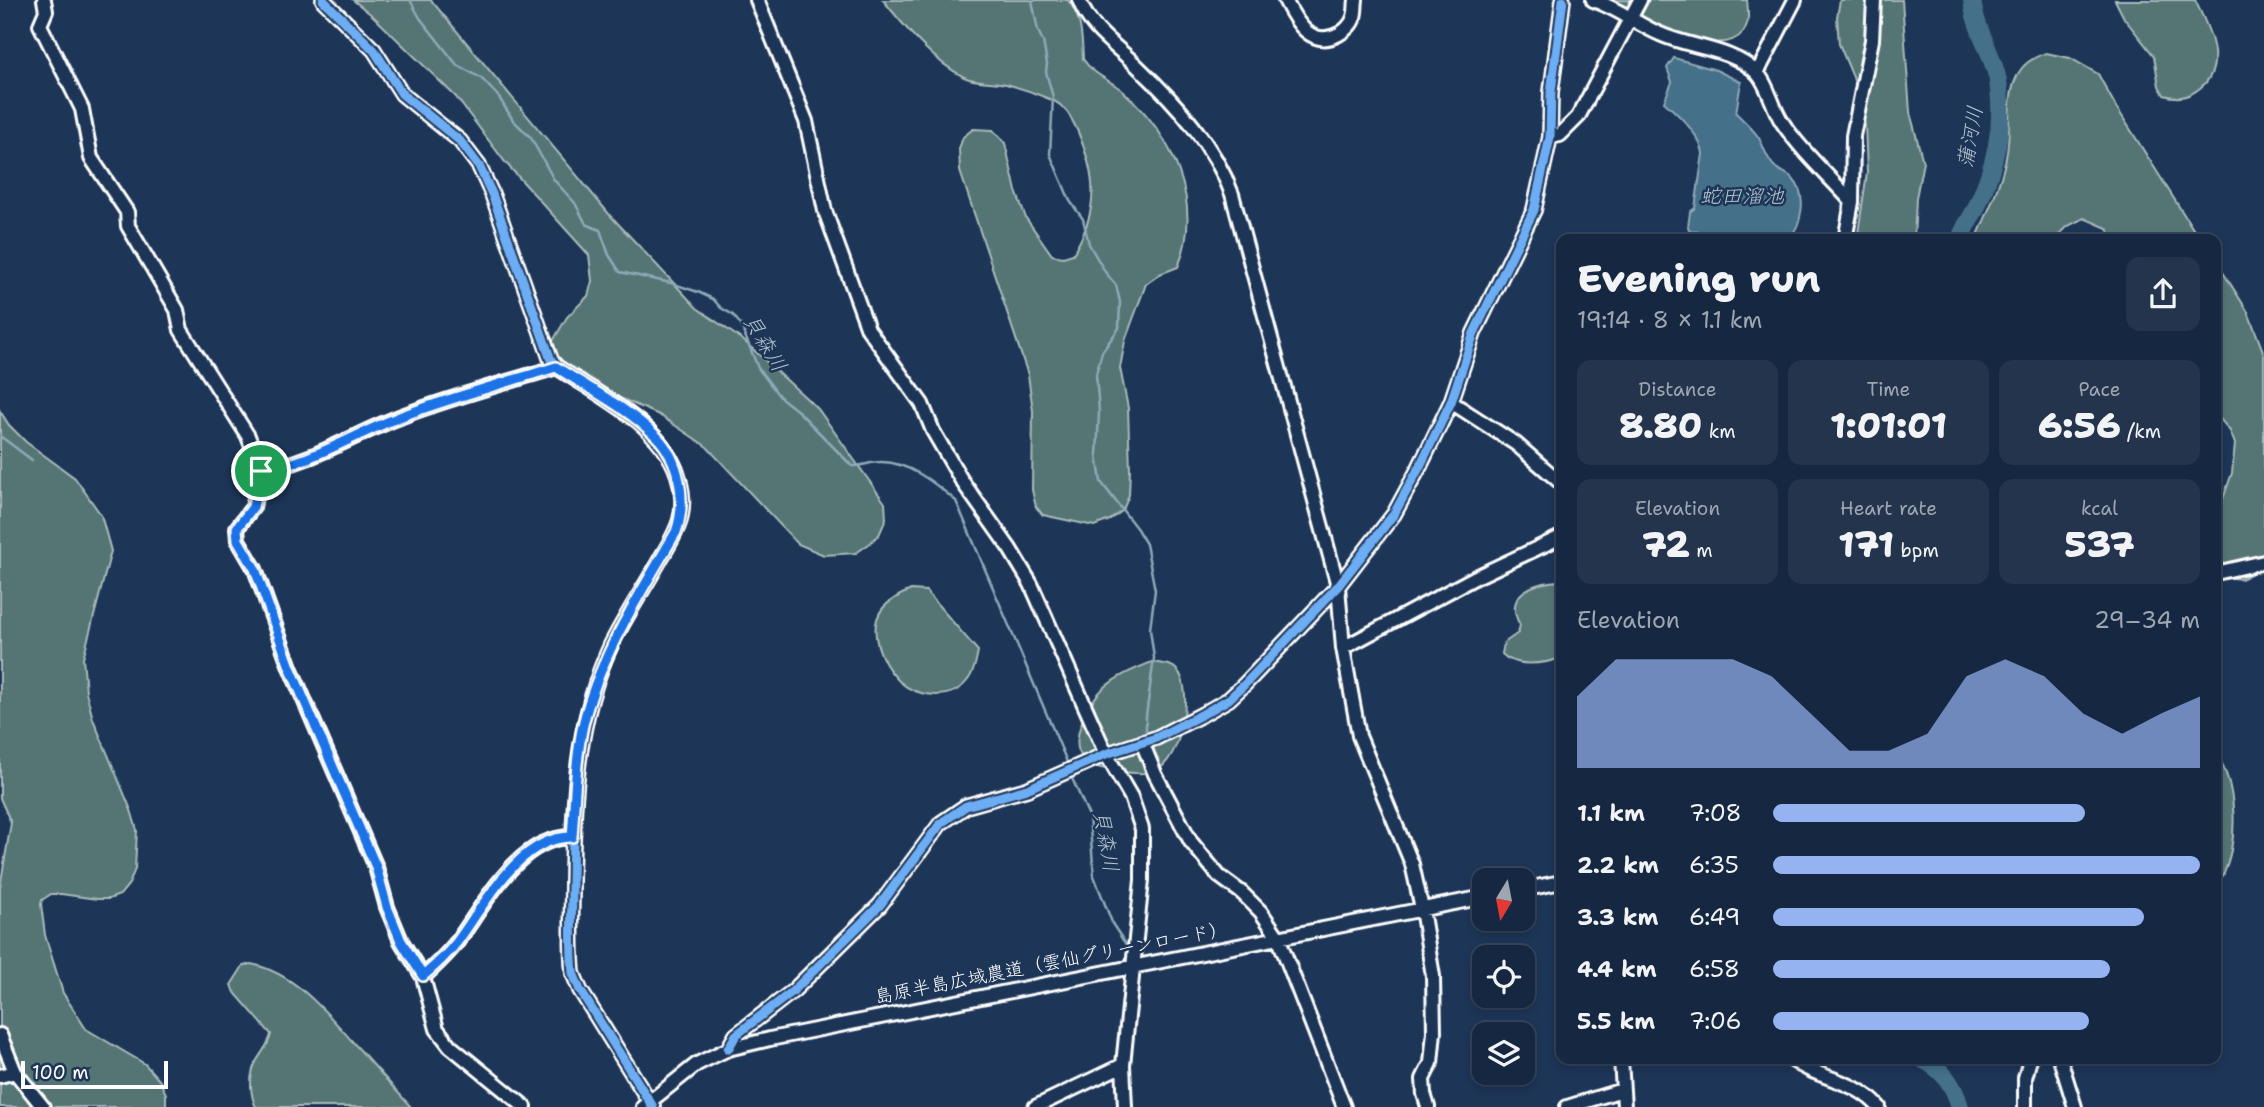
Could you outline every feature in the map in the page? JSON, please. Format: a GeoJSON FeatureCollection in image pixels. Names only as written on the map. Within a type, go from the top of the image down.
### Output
{"type":"FeatureCollection","features":[{"type":"Feature","properties":{"kind":"street"},"geometry":{"type":"LineString","coordinates":[[44,0],[47,8],[40,25],[82,109],[91,158],[127,212],[128,226],[177,310],[181,330],[248,436],[261,471],[253,507],[237,528],[238,540],[255,569],[290,667],[376,867],[387,907],[401,941],[423,976],[437,1029],[450,1046],[525,1107]]}},
{"type":"Feature","properties":{"kind":"street"},"geometry":{"type":"LineString","coordinates":[[323,0],[374,50],[402,94],[460,141],[479,166],[492,194],[547,353],[556,367],[657,437],[672,460],[680,483],[683,505],[676,532],[611,646],[592,694],[583,726],[578,761],[572,837],[573,973],[580,990],[649,1105]]}},
{"type":"Feature","properties":{"kind":"street"},"geometry":{"type":"LineString","coordinates":[[757,0],[806,121],[825,211],[868,329],[922,404],[933,431],[962,481],[1031,584],[1106,754],[1131,797],[1142,830],[1142,880],[1123,1066],[1125,1107]]}},
{"type":"Feature","properties":{"kind":"street"},"geometry":{"type":"LineString","coordinates":[[1079,0],[1091,24],[1141,69],[1200,135],[1225,176],[1338,586],[1343,648],[1359,736],[1412,864],[1422,909],[1433,975],[1434,1032],[1431,1063],[1423,1079],[1424,1094],[1429,1107]]}},
{"type":"Feature","properties":{"kind":"street"},"geometry":{"type":"LineString","coordinates":[[1285,0],[1293,16],[1308,35],[1321,39],[1340,34],[1351,23],[1356,0]]}},
{"type":"Feature","properties":{"kind":"street"},"geometry":{"type":"LineString","coordinates":[[728,1049],[736,1035],[793,991],[880,905],[941,823],[966,806],[1027,789],[1106,754],[1142,742],[1229,699],[1261,669],[1338,586],[1394,514],[1420,466],[1451,402],[1474,333],[1534,210],[1550,137],[1551,92],[1563,0]]}},
{"type":"Feature","properties":{"kind":"street"},"geometry":{"type":"LineString","coordinates":[[1593,0],[1631,16],[1657,33],[1725,55],[1757,73],[1784,125],[1852,202]]}},
{"type":"Feature","properties":{"kind":"street"},"geometry":{"type":"LineString","coordinates":[[1550,137],[1560,135],[1578,117],[1640,0]]}},
{"type":"Feature","properties":{"kind":"street"},"geometry":{"type":"LineString","coordinates":[[1757,73],[1795,0]]}},
{"type":"Feature","properties":{"kind":"street"},"geometry":{"type":"LineString","coordinates":[[1846,234],[1852,202],[1853,136],[1872,40],[1874,0]]}},
{"type":"Feature","properties":{"kind":"street"},"geometry":{"type":"LineString","coordinates":[[261,471],[301,460],[402,416],[556,367]]}},
{"type":"Feature","properties":{"kind":"street"},"geometry":{"type":"LineString","coordinates":[[1451,402],[1516,444],[1556,479]]}},
{"type":"Feature","properties":{"kind":"street"},"geometry":{"type":"LineString","coordinates":[[1343,648],[1474,578],[1556,539]]}},
{"type":"Feature","properties":{"kind":"street"},"geometry":{"type":"LineString","coordinates":[[2221,572],[2264,562]]}},
{"type":"Feature","properties":{"kind":"street"},"geometry":{"type":"LineString","coordinates":[[1142,742],[1155,774],[1191,842],[1219,876],[1261,912],[1278,937],[1344,1107]]}},
{"type":"Feature","properties":{"kind":"street"},"geometry":{"type":"LineString","coordinates":[[423,976],[456,943],[510,870],[546,842],[572,837]]}},
{"type":"Feature","properties":{"kind":"street"},"geometry":{"type":"LineString","coordinates":[[1535,887],[1556,883]]}},
{"type":"Feature","properties":{"kind":"street","name":"島原半島広域農道（雲仙グリーンロード）"},"geometry":{"type":"LineString","coordinates":[[649,1105],[697,1064],[728,1049],[1133,965],[1472,899]]}},
{"type":"Feature","properties":{"kind":"street"},"geometry":{"type":"LineString","coordinates":[[0,1035],[15,1072],[43,1107]]}},
{"type":"Feature","properties":{"kind":"street"},"geometry":{"type":"LineString","coordinates":[[1621,1064],[1624,1107]]}},
{"type":"Feature","properties":{"kind":"street"},"geometry":{"type":"LineString","coordinates":[[1797,1064],[1862,1090],[1879,1107]]}},
{"type":"Feature","properties":{"kind":"street"},"geometry":{"type":"LineString","coordinates":[[2025,1107],[2025,1078],[2029,1064]]}},
{"type":"Feature","properties":{"kind":"street"},"geometry":{"type":"LineString","coordinates":[[2062,1064],[2075,1107]]}},
{"type":"Feature","properties":{"kind":"street"},"geometry":{"type":"LineString","coordinates":[[1035,1107],[1123,1066]]}},
{"type":"Feature","properties":{"kind":"street"},"geometry":{"type":"LineString","coordinates":[[0,1076],[15,1072]]}},
{"type":"Feature","properties":{"kind":"street"},"geometry":{"type":"LineString","coordinates":[[1567,1107],[1622,1090]]}},
{"type":"Feature","properties":{"kind":"green space"},"geometry":{"type":"Polygon","coordinates":[[[353,0],[431,0],[609,214],[697,308],[744,341],[818,409],[885,503],[886,519],[879,535],[856,553],[824,555],[798,544],[707,447],[659,415],[604,391],[551,374],[550,346],[567,317],[588,296],[592,281],[589,255],[505,162],[456,97],[353,0]]]}},
{"type":"Feature","properties":{"kind":"green space"},"geometry":{"type":"Polygon","coordinates":[[[883,0],[1068,0],[1079,21],[1083,59],[1092,70],[1119,88],[1141,110],[1157,129],[1179,172],[1187,219],[1185,243],[1178,267],[1160,274],[1146,284],[1125,341],[1120,368],[1128,408],[1129,495],[1123,510],[1110,520],[1094,526],[1043,515],[1036,507],[1032,490],[1033,411],[1028,375],[960,171],[959,149],[963,137],[973,129],[993,130],[1005,143],[1016,191],[1026,218],[1052,255],[1063,257],[1073,254],[1087,223],[1092,194],[1089,164],[1078,132],[1065,109],[1052,100],[1006,84],[969,79],[952,70],[920,43],[883,0]]]}},
{"type":"Feature","properties":{"kind":"green space"},"geometry":{"type":"Polygon","coordinates":[[[1605,0],[1747,0],[1748,21],[1743,32],[1731,40],[1715,42],[1675,33],[1605,0]]]}},
{"type":"Feature","properties":{"kind":"green space"},"geometry":{"type":"Polygon","coordinates":[[[1840,0],[1902,0],[1910,112],[1923,162],[1916,198],[1914,234],[1858,234],[1867,173],[1865,124],[1853,77],[1839,44],[1837,17],[1840,0]]]}},
{"type":"Feature","properties":{"kind":"green space"},"geometry":{"type":"Polygon","coordinates":[[[2115,0],[2195,0],[2213,45],[2213,68],[2209,79],[2200,88],[2183,97],[2164,95],[2159,86],[2154,56],[2124,18],[2115,0]]]}},
{"type":"Feature","properties":{"kind":"green space"},"geometry":{"type":"Polygon","coordinates":[[[2046,53],[2070,58],[2098,74],[2196,234],[2110,234],[2107,228],[2084,218],[2068,226],[2060,234],[1979,234],[2005,163],[2014,85],[2019,71],[2033,59],[2046,53]]]}},
{"type":"Feature","properties":{"kind":"green space"},"geometry":{"type":"Polygon","coordinates":[[[2221,269],[2248,312],[2264,354],[2264,567],[2241,579],[2221,577],[2221,505],[2232,473],[2235,444],[2230,431],[2221,420],[2221,269]]]}},
{"type":"Feature","properties":{"kind":"green space"},"geometry":{"type":"Polygon","coordinates":[[[0,411],[9,425],[26,442],[75,478],[101,515],[111,551],[83,658],[86,692],[93,719],[137,830],[135,869],[129,884],[120,895],[97,899],[51,894],[42,900],[41,904],[45,935],[63,993],[86,1029],[145,1064],[160,1081],[166,1094],[166,1107],[0,1107],[0,887],[11,823],[0,798],[0,411]]]}},
{"type":"Feature","properties":{"kind":"green space"},"geometry":{"type":"Polygon","coordinates":[[[1556,582],[1556,659],[1530,664],[1508,658],[1502,654],[1504,643],[1518,633],[1520,625],[1515,605],[1518,597],[1532,587],[1556,582]]]}},
{"type":"Feature","properties":{"kind":"green space"},"geometry":{"type":"Polygon","coordinates":[[[911,590],[926,591],[978,651],[969,678],[952,692],[933,695],[915,691],[892,674],[882,656],[876,636],[878,616],[889,602],[911,590]]]}},
{"type":"Feature","properties":{"kind":"green space"},"geometry":{"type":"Polygon","coordinates":[[[1152,662],[1166,664],[1177,670],[1185,693],[1182,724],[1172,754],[1164,765],[1146,773],[1099,768],[1090,764],[1079,751],[1078,741],[1087,710],[1110,683],[1152,662]]]}},
{"type":"Feature","properties":{"kind":"green space"},"geometry":{"type":"Polygon","coordinates":[[[2221,762],[2232,796],[2233,813],[2232,846],[2221,877],[2221,762]]]}},
{"type":"Feature","properties":{"kind":"green space"},"geometry":{"type":"Polygon","coordinates":[[[251,964],[283,977],[312,998],[411,1107],[256,1107],[251,1092],[252,1075],[271,1034],[231,985],[243,966],[251,964]]]}},
{"type":"Feature","properties":{"kind":"water","name":"蛇田溜池"},"geometry":{"type":"Polygon","coordinates":[[[1674,58],[1716,70],[1741,82],[1736,113],[1759,138],[1772,164],[1793,179],[1801,194],[1800,219],[1793,234],[1703,234],[1690,231],[1690,212],[1695,208],[1703,154],[1693,132],[1664,102],[1672,82],[1667,68],[1674,58]]]}},
{"type":"Feature","properties":{"kind":"waterway","name":"貝森川"},"geometry":{"type":"LineString","coordinates":[[410,0],[420,18],[457,65],[481,78],[498,96],[513,120],[531,138],[554,180],[575,203],[586,224],[600,230],[609,255],[620,272],[671,283],[713,299],[741,325],[758,368],[780,397],[799,412],[852,466],[880,462],[901,465],[931,481],[956,501],[1067,762]]}},
{"type":"Feature","properties":{"kind":"waterway"},"geometry":{"type":"LineString","coordinates":[[1032,0],[1053,97],[1050,154],[1070,201],[1083,219],[1089,244],[1116,285],[1120,302],[1119,328],[1102,352],[1096,374],[1099,412],[1097,455],[1101,482],[1146,544],[1155,590],[1150,629],[1154,658],[1146,716],[1146,738]]}},
{"type":"Feature","properties":{"kind":"waterway","name":"蒲河川"},"geometry":{"type":"LineString","coordinates":[[1962,234],[1989,176],[1997,145],[2000,114],[1996,71],[1972,0]]}},
{"type":"Feature","properties":{"kind":"waterway"},"geometry":{"type":"LineString","coordinates":[[0,436],[32,460]]}},
{"type":"Feature","properties":{"kind":"waterway","name":"貝森川"},"geometry":{"type":"LineString","coordinates":[[1071,776],[1089,816],[1094,876],[1113,925],[1129,949]]}},
{"type":"Feature","properties":{"kind":"waterway","name":"蒲河川"},"geometry":{"type":"LineString","coordinates":[[1930,1064],[1947,1078],[1960,1107]]}},
{"type":"Feature","properties":{"kind":"cycle path"},"geometry":{"type":"LineString","coordinates":[[323,0],[374,50],[402,94],[460,141],[479,166],[492,194],[551,360],[557,367],[612,402],[647,430],[662,445],[673,463],[680,483],[682,506],[676,530],[611,645],[599,673],[584,732],[574,822],[571,928],[573,973],[580,990],[653,1107]]}},
{"type":"Feature","properties":{"kind":"cycle path"},"geometry":{"type":"LineString","coordinates":[[728,1049],[736,1035],[793,991],[880,905],[941,823],[966,806],[1027,789],[1106,754],[1156,738],[1229,699],[1338,586],[1394,514],[1420,466],[1451,402],[1474,333],[1534,210],[1550,137],[1551,92],[1563,0]]}},
{"type":"Feature","properties":{"kind":"route"},"geometry":{"type":"LineString","coordinates":[[556,367],[657,437],[672,460],[680,483],[683,505],[676,532],[611,646],[592,694],[583,726],[578,761],[572,837],[555,838],[538,846],[510,870],[456,943],[442,960],[423,976],[401,941],[387,907],[376,867],[290,667],[255,569],[236,534],[240,522],[253,507],[261,471],[301,460],[402,416],[556,367]]}}]}
